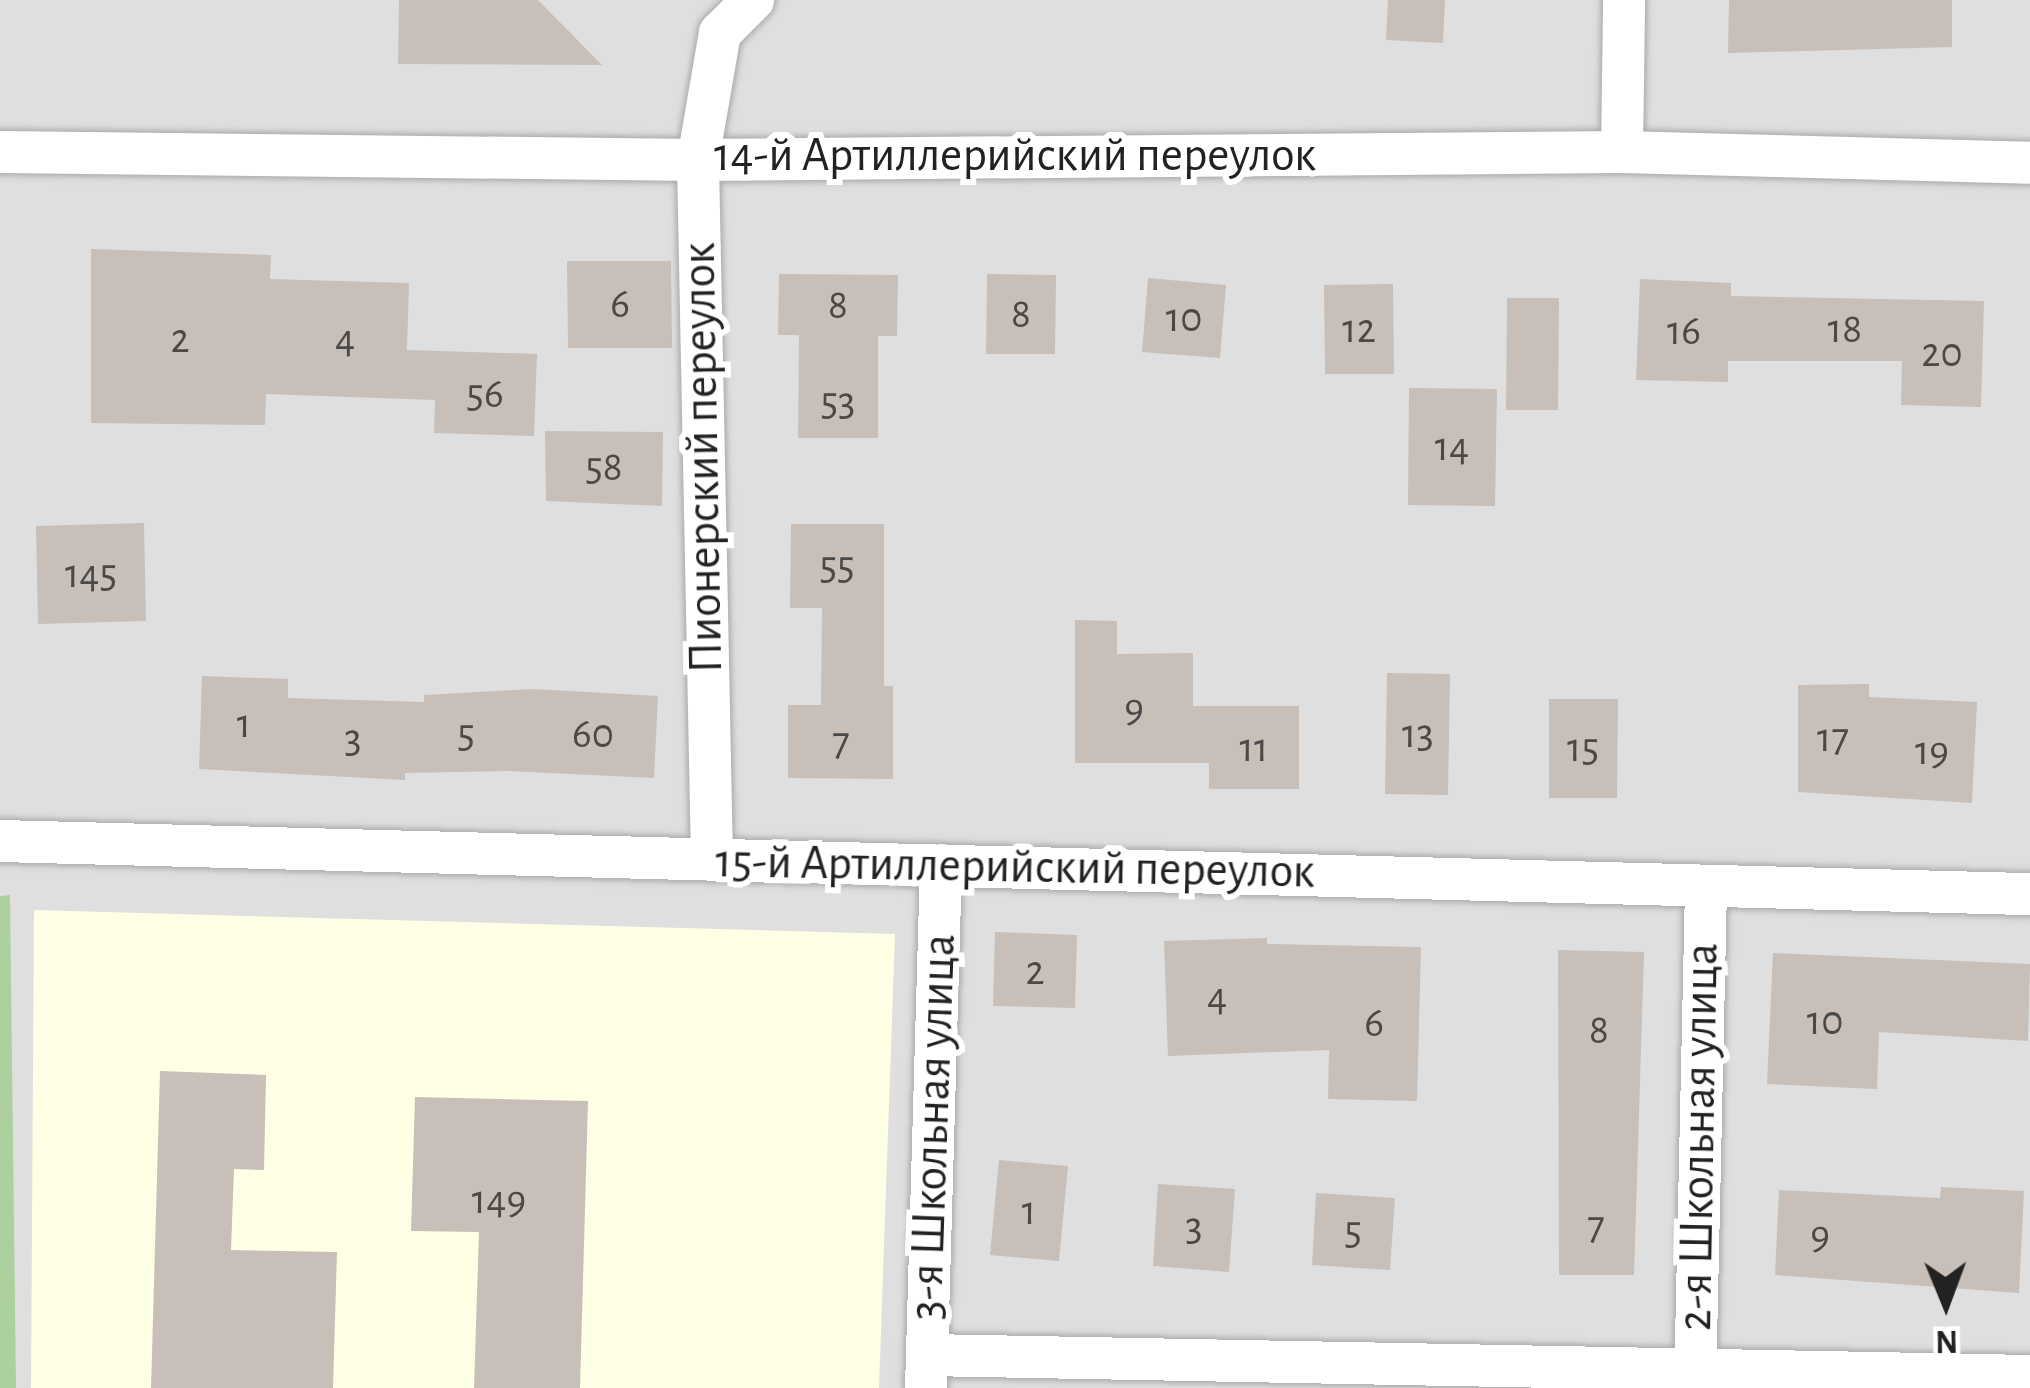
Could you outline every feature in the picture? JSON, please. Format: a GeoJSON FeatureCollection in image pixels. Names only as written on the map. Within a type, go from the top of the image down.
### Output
{"type":"FeatureCollection","features":[{"type":"Feature","properties":{"kind":"street","name":"Пионерский переулок"},"geometry":{"type":"LineString","coordinates":[[712,860],[698,160],[720,33],[753,0]]}},
{"type":"Feature","properties":{"kind":"street"},"geometry":{"type":"LineString","coordinates":[[1622,152],[1624,0]]}},
{"type":"Feature","properties":{"kind":"street","name":"14-й Артиллерийский переулок"},"geometry":{"type":"LineString","coordinates":[[0,152],[698,160],[1622,152],[2030,163]]}},
{"type":"Feature","properties":{"kind":"street","name":"15-й Артиллерийский переулок"},"geometry":{"type":"LineString","coordinates":[[0,841],[2030,894]]}},
{"type":"Feature","properties":{"kind":"street","name":"3-я Школьная улица"},"geometry":{"type":"LineString","coordinates":[[927,1372],[941,865]]}},
{"type":"Feature","properties":{"kind":"street","name":"2-я Школьная улица"},"geometry":{"type":"LineString","coordinates":[[1695,1380],[1706,886]]}},
{"type":"Feature","properties":{"kind":"street"},"geometry":{"type":"LineString","coordinates":[[927,1372],[1695,1380],[2030,1376]]}},
{"type":"Feature","properties":{"kind":"shaded area"},"geometry":{"type":"Polygon","coordinates":[[[0,0],[2030,0],[2030,1388],[0,1388],[0,0]]]}},
{"type":"Feature","properties":{"kind":"shaded area"},"geometry":{"type":"Polygon","coordinates":[[[34,910],[895,934],[879,1388],[31,1388],[34,910]]]}},
{"type":"Feature","properties":{"kind":"green space"},"geometry":{"type":"Polygon","coordinates":[[[10,895],[16,1388],[0,1388],[0,896],[10,895]]]}},
{"type":"Feature","properties":{"kind":"building"},"geometry":{"type":"Polygon","coordinates":[[[399,0],[538,0],[602,65],[398,64],[399,0]]]}},
{"type":"Feature","properties":{"kind":"building"},"geometry":{"type":"Polygon","coordinates":[[[1388,0],[1445,0],[1443,43],[1386,40],[1388,0]]]}},
{"type":"Feature","properties":{"kind":"building"},"geometry":{"type":"Polygon","coordinates":[[[1729,0],[1952,0],[1952,47],[1728,53],[1729,0]]]}},
{"type":"Feature","properties":{"kind":"building"},"geometry":{"type":"Polygon","coordinates":[[[91,249],[271,255],[270,279],[409,283],[407,350],[537,354],[534,436],[434,433],[435,400],[266,394],[265,425],[91,423],[91,249]]]}},
{"type":"Feature","properties":{"kind":"building"},"geometry":{"type":"Polygon","coordinates":[[[567,261],[671,261],[672,348],[568,348],[567,261]]]}},
{"type":"Feature","properties":{"kind":"building"},"geometry":{"type":"Polygon","coordinates":[[[779,274],[898,275],[897,336],[878,336],[878,438],[798,438],[799,335],[778,335],[779,274]]]}},
{"type":"Feature","properties":{"kind":"building"},"geometry":{"type":"Polygon","coordinates":[[[987,274],[1056,275],[1055,354],[986,354],[987,274]]]}},
{"type":"Feature","properties":{"kind":"building"},"geometry":{"type":"Polygon","coordinates":[[[1148,278],[1226,285],[1220,358],[1142,352],[1148,278]]]}},
{"type":"Feature","properties":{"kind":"building"},"geometry":{"type":"Polygon","coordinates":[[[1640,279],[1731,283],[1731,296],[1984,301],[1981,407],[1901,405],[1902,361],[1728,361],[1728,382],[1636,380],[1640,279]]]}},
{"type":"Feature","properties":{"kind":"building"},"geometry":{"type":"Polygon","coordinates":[[[1393,284],[1394,374],[1325,374],[1324,285],[1393,284]]]}},
{"type":"Feature","properties":{"kind":"building"},"geometry":{"type":"Polygon","coordinates":[[[1507,298],[1559,298],[1558,410],[1506,410],[1507,298]]]}},
{"type":"Feature","properties":{"kind":"building"},"geometry":{"type":"Polygon","coordinates":[[[1409,388],[1497,389],[1495,506],[1408,505],[1409,388]]]}},
{"type":"Feature","properties":{"kind":"building"},"geometry":{"type":"Polygon","coordinates":[[[545,431],[663,432],[662,506],[546,501],[545,431]]]}},
{"type":"Feature","properties":{"kind":"building"},"geometry":{"type":"Polygon","coordinates":[[[144,523],[146,621],[38,624],[36,526],[144,523]]]}},
{"type":"Feature","properties":{"kind":"building"},"geometry":{"type":"Polygon","coordinates":[[[791,524],[884,524],[884,686],[893,686],[893,779],[788,778],[788,705],[821,705],[822,608],[790,608],[791,524]]]}},
{"type":"Feature","properties":{"kind":"building"},"geometry":{"type":"Polygon","coordinates":[[[1075,620],[1117,621],[1117,654],[1193,653],[1193,706],[1299,706],[1299,789],[1209,789],[1209,763],[1075,763],[1075,620]]]}},
{"type":"Feature","properties":{"kind":"building"},"geometry":{"type":"Polygon","coordinates":[[[1387,673],[1450,674],[1448,795],[1385,794],[1387,673]]]}},
{"type":"Feature","properties":{"kind":"building"},"geometry":{"type":"Polygon","coordinates":[[[202,676],[288,679],[288,698],[424,702],[424,695],[533,689],[658,696],[654,778],[508,771],[405,773],[405,780],[199,769],[202,676]]]}},
{"type":"Feature","properties":{"kind":"building"},"geometry":{"type":"Polygon","coordinates":[[[1869,684],[1869,697],[1977,702],[1972,803],[1798,792],[1798,685],[1869,684]]]}},
{"type":"Feature","properties":{"kind":"building"},"geometry":{"type":"Polygon","coordinates":[[[1549,699],[1618,699],[1617,798],[1549,798],[1549,699]]]}},
{"type":"Feature","properties":{"kind":"building"},"geometry":{"type":"Polygon","coordinates":[[[995,932],[1077,935],[1075,1008],[993,1006],[995,932]]]}},
{"type":"Feature","properties":{"kind":"building"},"geometry":{"type":"Polygon","coordinates":[[[1267,938],[1267,944],[1421,947],[1417,1101],[1328,1099],[1329,1050],[1168,1056],[1164,941],[1267,938]]]}},
{"type":"Feature","properties":{"kind":"building"},"geometry":{"type":"Polygon","coordinates":[[[1558,950],[1644,952],[1634,1275],[1559,1275],[1558,950]]]}},
{"type":"Feature","properties":{"kind":"building"},"geometry":{"type":"Polygon","coordinates":[[[1773,953],[2030,964],[2028,1041],[1879,1032],[1877,1089],[1767,1084],[1773,953]]]}},
{"type":"Feature","properties":{"kind":"building"},"geometry":{"type":"Polygon","coordinates":[[[160,1071],[266,1075],[264,1170],[234,1169],[231,1250],[337,1252],[333,1388],[151,1388],[160,1071]]]}},
{"type":"Feature","properties":{"kind":"building"},"geometry":{"type":"Polygon","coordinates":[[[415,1097],[588,1101],[580,1388],[474,1388],[479,1232],[411,1231],[415,1097]]]}},
{"type":"Feature","properties":{"kind":"building"},"geometry":{"type":"Polygon","coordinates":[[[999,1160],[1068,1166],[1059,1261],[990,1255],[999,1160]]]}},
{"type":"Feature","properties":{"kind":"building"},"geometry":{"type":"Polygon","coordinates":[[[1158,1184],[1235,1189],[1229,1272],[1153,1266],[1158,1184]]]}},
{"type":"Feature","properties":{"kind":"building"},"geometry":{"type":"Polygon","coordinates":[[[1941,1187],[2024,1191],[2019,1293],[1775,1275],[1779,1190],[1940,1198],[1941,1187]]]}},
{"type":"Feature","properties":{"kind":"building"},"geometry":{"type":"Polygon","coordinates":[[[1316,1193],[1395,1198],[1390,1270],[1312,1265],[1316,1193]]]}}]}
